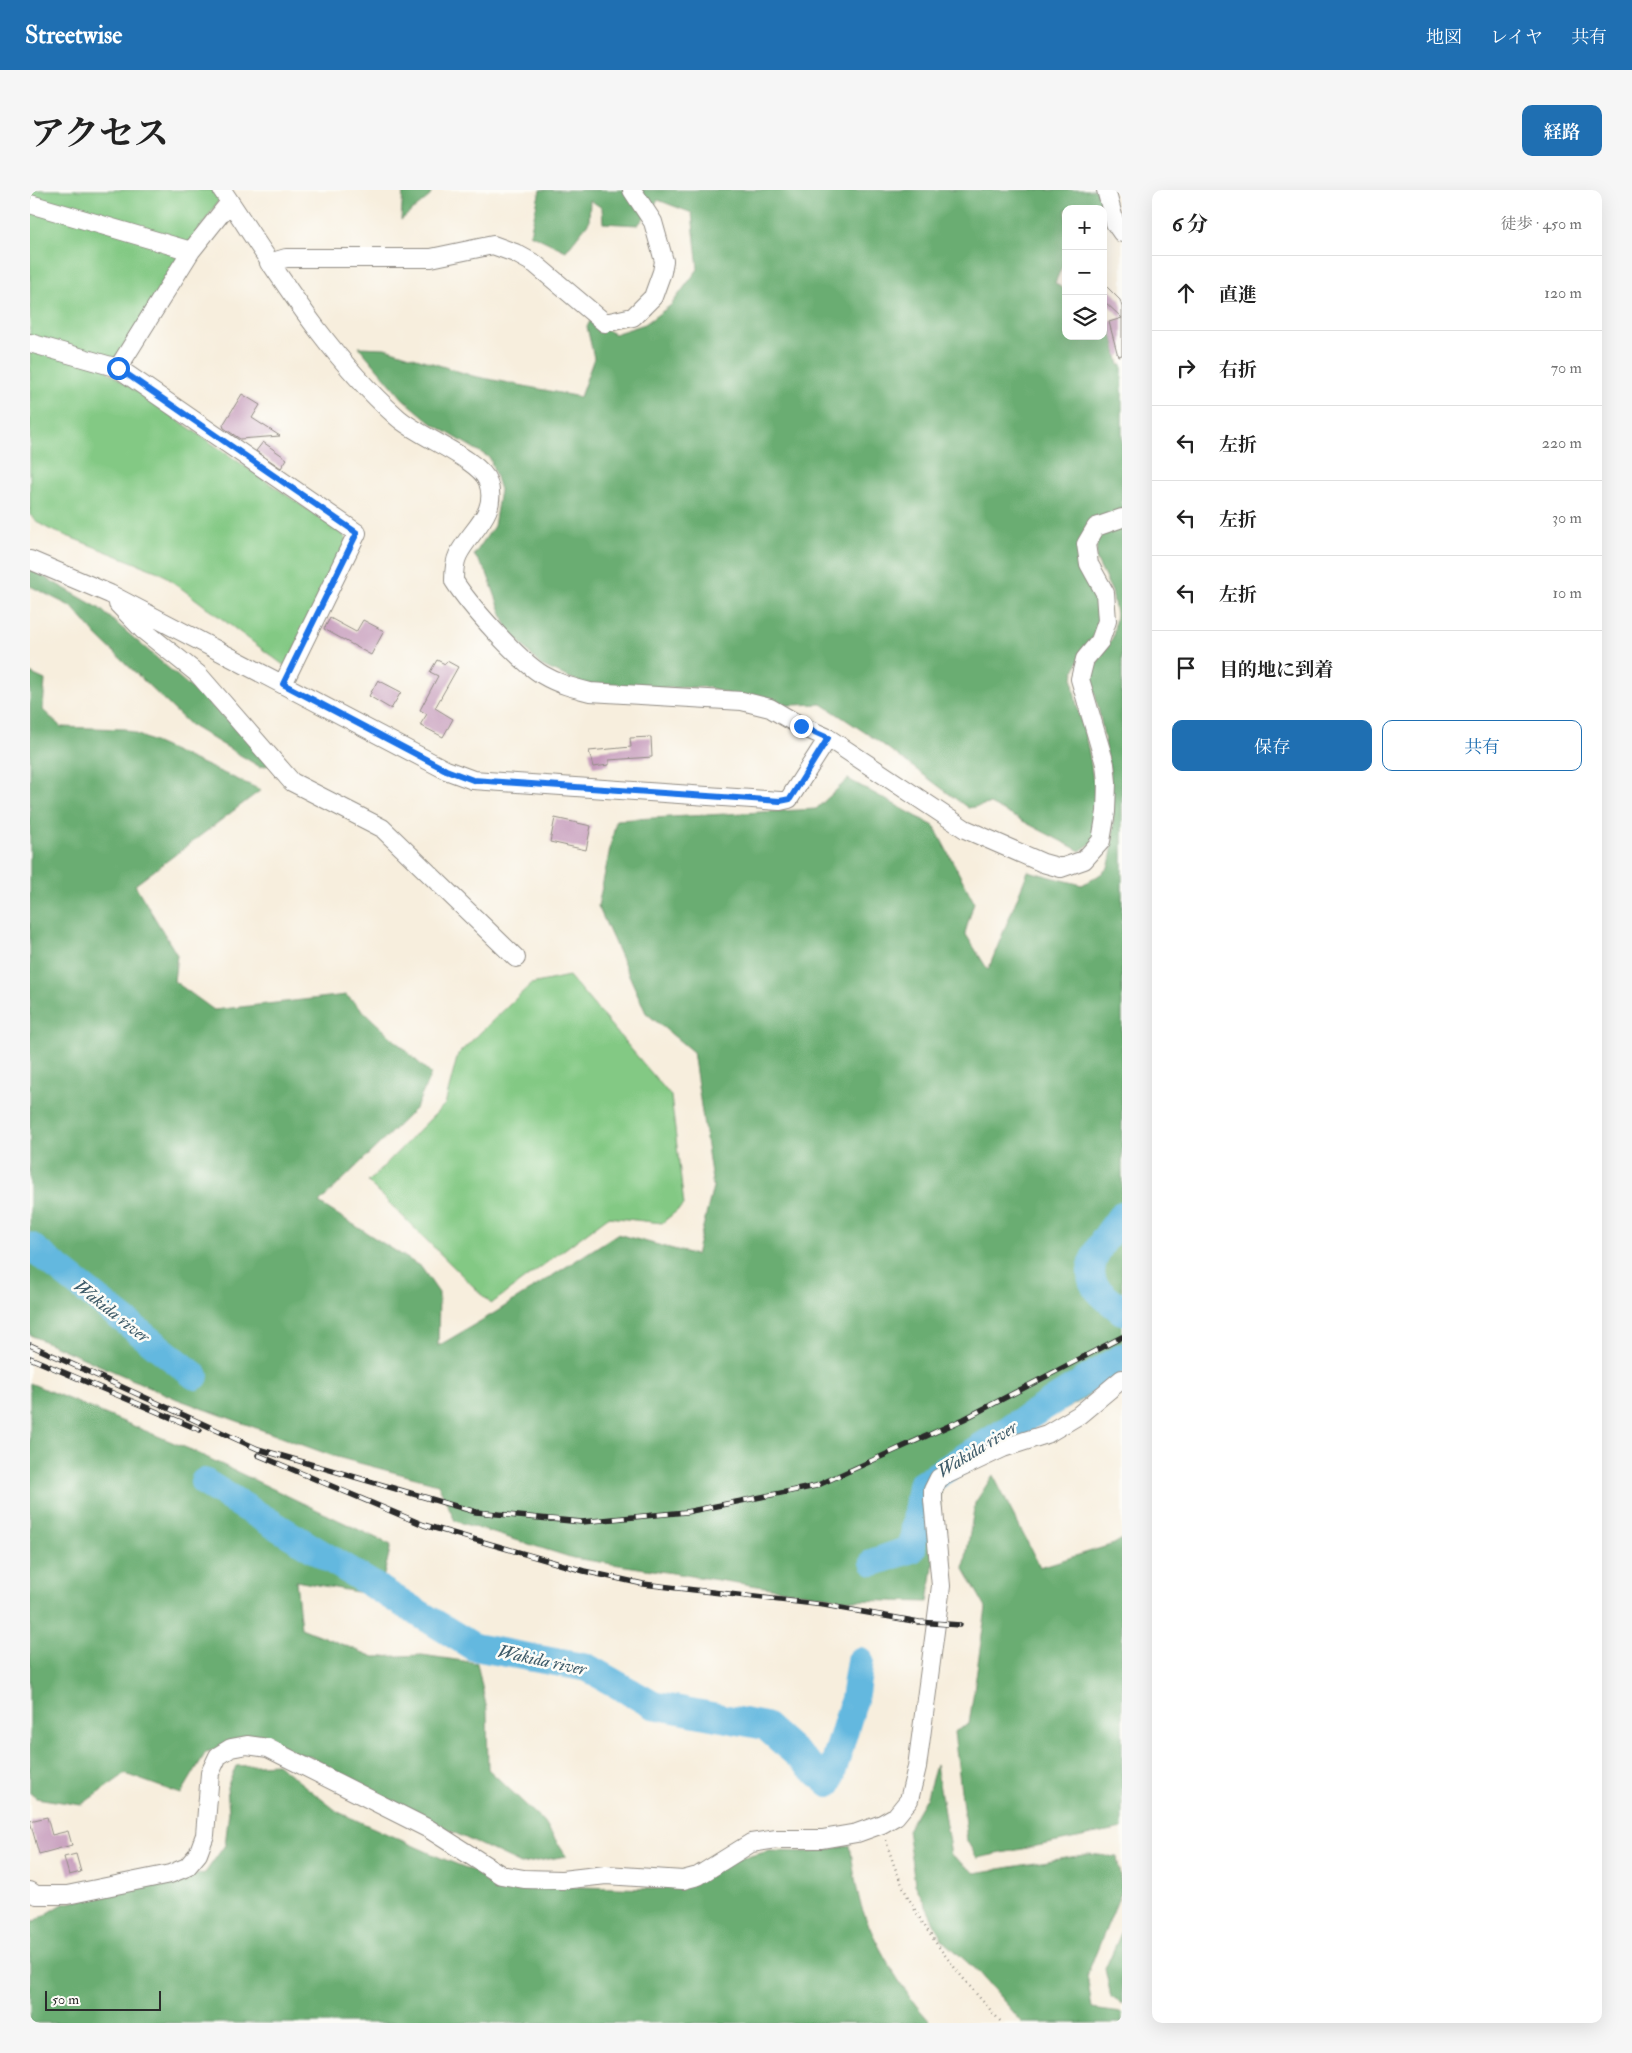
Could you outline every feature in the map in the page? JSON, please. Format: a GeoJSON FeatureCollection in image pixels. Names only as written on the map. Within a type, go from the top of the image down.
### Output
{"type":"FeatureCollection","features":[{"type":"Feature","properties":{"kind":"street"},"geometry":{"type":"LineString","coordinates":[[269,263],[286,258],[431,258],[493,245],[515,252],[535,264],[605,323],[633,317],[653,297],[662,272],[664,261],[653,222],[632,190]]}},
{"type":"Feature","properties":{"kind":"street"},"geometry":{"type":"LineString","coordinates":[[1106,190],[1115,222],[1122,233]]}},
{"type":"Feature","properties":{"kind":"street"},"geometry":{"type":"LineString","coordinates":[[118,368],[226,196],[269,263],[332,351],[392,412],[426,438],[470,462],[488,481],[490,498],[487,516],[458,555],[454,581],[493,628],[542,675],[570,687],[590,692],[752,704],[770,708],[801,726],[828,738],[965,829],[1043,863],[1061,868],[1084,860],[1101,841],[1108,782],[1105,764],[1080,679],[1085,659],[1100,642],[1107,621],[1105,593],[1089,564],[1086,544],[1096,526],[1122,518]]}},
{"type":"Feature","properties":{"kind":"street"},"geometry":{"type":"LineString","coordinates":[[30,204],[191,251]]}},
{"type":"Feature","properties":{"kind":"street"},"geometry":{"type":"LineString","coordinates":[[30,343],[118,368],[357,533],[283,684]]}},
{"type":"Feature","properties":{"kind":"street"},"geometry":{"type":"LineString","coordinates":[[30,560],[110,594],[446,770],[473,780],[780,801],[790,799],[828,738]]}},
{"type":"Feature","properties":{"kind":"street"},"geometry":{"type":"LineString","coordinates":[[110,594],[143,630],[198,674],[292,782],[382,828],[516,958]]}},
{"type":"Feature","properties":{"kind":"street"},"geometry":{"type":"LineString","coordinates":[[30,1891],[36,1895],[67,1895],[170,1874],[187,1867],[198,1854],[205,1835],[210,1773],[218,1756],[231,1748],[247,1745],[268,1748],[429,1829],[501,1875],[524,1879],[562,1880],[606,1875],[683,1880],[698,1876],[751,1843],[777,1839],[822,1839],[857,1832],[882,1824],[896,1816],[909,1800],[918,1767],[941,1586],[933,1500],[933,1490],[939,1478],[1003,1448],[1047,1434],[1079,1415],[1122,1379]]}},
{"type":"Feature","properties":{"kind":"path"},"geometry":{"type":"LineString","coordinates":[[882,1824],[892,1864],[915,1914],[950,1965],[1002,2023]]}},
{"type":"Feature","properties":{"kind":"green space"},"geometry":{"type":"Polygon","coordinates":[[[30,190],[213,190],[219,200],[107,371],[340,532],[349,541],[286,667],[161,573],[49,529],[30,515],[30,190]]]}},
{"type":"Feature","properties":{"kind":"green space"},"geometry":{"type":"Polygon","coordinates":[[[403,190],[432,190],[430,196],[401,220],[403,190]]]}},
{"type":"Feature","properties":{"kind":"green space"},"geometry":{"type":"Polygon","coordinates":[[[540,190],[1102,190],[1115,212],[1107,219],[1107,205],[1062,205],[1062,266],[1055,283],[1062,288],[1062,340],[1107,340],[1107,320],[1110,322],[1119,365],[1122,365],[1122,511],[1081,539],[1096,581],[1100,613],[1097,630],[1076,666],[1073,682],[1092,774],[1096,807],[1096,840],[1080,851],[990,804],[968,808],[878,741],[822,704],[763,706],[708,687],[634,689],[584,684],[540,665],[507,628],[487,573],[474,555],[494,526],[500,490],[490,458],[433,424],[403,399],[359,347],[385,348],[473,376],[580,397],[594,358],[587,327],[590,321],[614,334],[645,324],[671,305],[698,269],[692,213],[658,200],[638,225],[603,223],[602,208],[590,200],[589,222],[566,251],[530,234],[540,190]]]}},
{"type":"Feature","properties":{"kind":"green space"},"geometry":{"type":"Polygon","coordinates":[[[1122,527],[1122,1368],[1084,1399],[942,1476],[938,1531],[928,1602],[850,1600],[573,1558],[455,1521],[438,1484],[333,1456],[177,1399],[30,1335],[30,673],[45,680],[43,710],[61,727],[125,729],[261,790],[135,885],[177,955],[174,981],[214,1010],[346,995],[431,1074],[416,1108],[319,1203],[421,1267],[439,1293],[438,1346],[496,1312],[617,1234],[696,1255],[713,1187],[693,1052],[646,1013],[598,906],[616,820],[816,809],[848,779],[934,826],[974,902],[965,933],[988,970],[1028,871],[1082,885],[1101,874],[1107,868],[1112,845],[1112,796],[1105,743],[1090,674],[1113,637],[1116,614],[1112,592],[1096,559],[1097,539],[1107,528],[1122,527]]]}},
{"type":"Feature","properties":{"kind":"green space"},"geometry":{"type":"Polygon","coordinates":[[[30,569],[99,608],[278,763],[260,767],[190,725],[97,636],[72,607],[30,586],[30,569]]]}},
{"type":"Feature","properties":{"kind":"green space"},"geometry":{"type":"Polygon","coordinates":[[[569,976],[671,1096],[684,1205],[662,1223],[608,1217],[491,1304],[368,1182],[445,1104],[458,1054],[531,984],[569,976]]]}},
{"type":"Feature","properties":{"kind":"green space"},"geometry":{"type":"Polygon","coordinates":[[[30,1383],[189,1449],[391,1545],[379,1596],[296,1581],[301,1628],[374,1657],[422,1655],[477,1663],[487,1710],[488,1769],[544,1822],[566,1856],[521,1864],[425,1819],[309,1756],[248,1741],[206,1752],[181,1794],[125,1774],[81,1805],[36,1798],[30,1793],[30,1383]]]}},
{"type":"Feature","properties":{"kind":"green space"},"geometry":{"type":"Polygon","coordinates":[[[993,1475],[1040,1567],[1114,1544],[1122,1539],[1122,1829],[977,1858],[967,1841],[954,1732],[969,1724],[986,1608],[964,1569],[975,1503],[993,1475]]]}},
{"type":"Feature","properties":{"kind":"green space"},"geometry":{"type":"Polygon","coordinates":[[[277,1764],[338,1812],[441,1858],[510,1885],[653,1889],[702,1880],[731,1861],[769,1851],[814,1852],[850,1845],[858,1895],[872,1932],[900,1983],[932,2023],[30,2023],[30,1924],[63,1904],[205,1873],[225,1845],[229,1812],[227,1787],[236,1766],[277,1764]]]}},
{"type":"Feature","properties":{"kind":"green space"},"geometry":{"type":"Polygon","coordinates":[[[936,1765],[951,1855],[975,1873],[1089,1854],[1117,1857],[1122,1890],[1087,1975],[1092,2009],[1122,2013],[1122,2023],[1023,2023],[980,1974],[942,1939],[915,1884],[907,1830],[927,1796],[936,1765]]]}},
{"type":"Feature","properties":{"kind":"green space"},"geometry":{"type":"Polygon","coordinates":[[[1122,1931],[1122,2004],[1111,1997],[1105,1969],[1122,1931]]]}},
{"type":"Feature","properties":{"kind":"building"},"geometry":{"type":"Polygon","coordinates":[[[1107,287],[1120,300],[1122,318],[1107,304],[1107,287]]]}},
{"type":"Feature","properties":{"kind":"building"},"geometry":{"type":"Polygon","coordinates":[[[1122,318],[1122,355],[1118,356],[1109,322],[1122,318]]]}},
{"type":"Feature","properties":{"kind":"building"},"geometry":{"type":"Polygon","coordinates":[[[242,394],[260,405],[252,418],[280,436],[240,439],[224,428],[223,425],[242,394]]]}},
{"type":"Feature","properties":{"kind":"building"},"geometry":{"type":"Polygon","coordinates":[[[263,442],[287,459],[281,468],[256,451],[263,442]]]}},
{"type":"Feature","properties":{"kind":"building"},"geometry":{"type":"Polygon","coordinates":[[[330,618],[356,632],[363,620],[384,631],[371,655],[324,629],[330,618]]]}},
{"type":"Feature","properties":{"kind":"building"},"geometry":{"type":"Polygon","coordinates":[[[437,660],[445,664],[447,661],[458,667],[435,708],[453,719],[443,737],[420,725],[427,714],[420,710],[438,676],[430,672],[437,660]]]}},
{"type":"Feature","properties":{"kind":"building"},"geometry":{"type":"Polygon","coordinates":[[[378,680],[401,692],[391,709],[369,696],[378,680]]]}},
{"type":"Feature","properties":{"kind":"building"},"geometry":{"type":"Polygon","coordinates":[[[651,737],[652,757],[609,760],[609,765],[593,767],[589,751],[631,747],[630,738],[651,737]]]}},
{"type":"Feature","properties":{"kind":"building"},"geometry":{"type":"Polygon","coordinates":[[[555,818],[591,826],[586,850],[550,842],[555,818]]]}},
{"type":"Feature","properties":{"kind":"building"},"geometry":{"type":"Polygon","coordinates":[[[47,1817],[52,1835],[68,1831],[72,1845],[39,1854],[30,1821],[47,1817]]]}},
{"type":"Feature","properties":{"kind":"building"},"geometry":{"type":"Polygon","coordinates":[[[76,1854],[81,1872],[69,1875],[64,1857],[76,1854]]]}},
{"type":"Feature","properties":{"kind":"waterway","name":"Wakida river"},"geometry":{"type":"LineString","coordinates":[[1122,1215],[1097,1251],[1091,1271],[1092,1281],[1098,1290],[1122,1311]]}},
{"type":"Feature","properties":{"kind":"waterway","name":"Wakida river"},"geometry":{"type":"LineString","coordinates":[[30,1246],[195,1376]]}},
{"type":"Feature","properties":{"kind":"waterway","name":"Wakida river"},"geometry":{"type":"LineString","coordinates":[[874,1562],[912,1549],[921,1485],[1122,1357]]}},
{"type":"Feature","properties":{"kind":"waterway","name":"Wakida river"},"geometry":{"type":"LineString","coordinates":[[204,1482],[474,1647],[588,1668],[653,1705],[765,1726],[829,1783],[854,1699],[860,1661]]}},
{"type":"Feature","properties":{"kind":"railway"},"geometry":{"type":"LineString","coordinates":[[30,1345],[258,1449],[476,1512],[582,1522],[686,1512],[816,1486],[964,1419],[1122,1337]]}},
{"type":"Feature","properties":{"kind":"railway"},"geometry":{"type":"LineString","coordinates":[[30,1358],[200,1430]]}},
{"type":"Feature","properties":{"kind":"railway"},"geometry":{"type":"LineString","coordinates":[[258,1455],[424,1525],[584,1571],[643,1584],[824,1605],[919,1622],[960,1625]]}},
{"type":"Feature","properties":{"kind":"route"},"geometry":{"type":"LineString","coordinates":[[118,368],[357,533],[283,684],[446,770],[473,780],[780,801],[790,799],[828,738],[801,726]]}}]}
